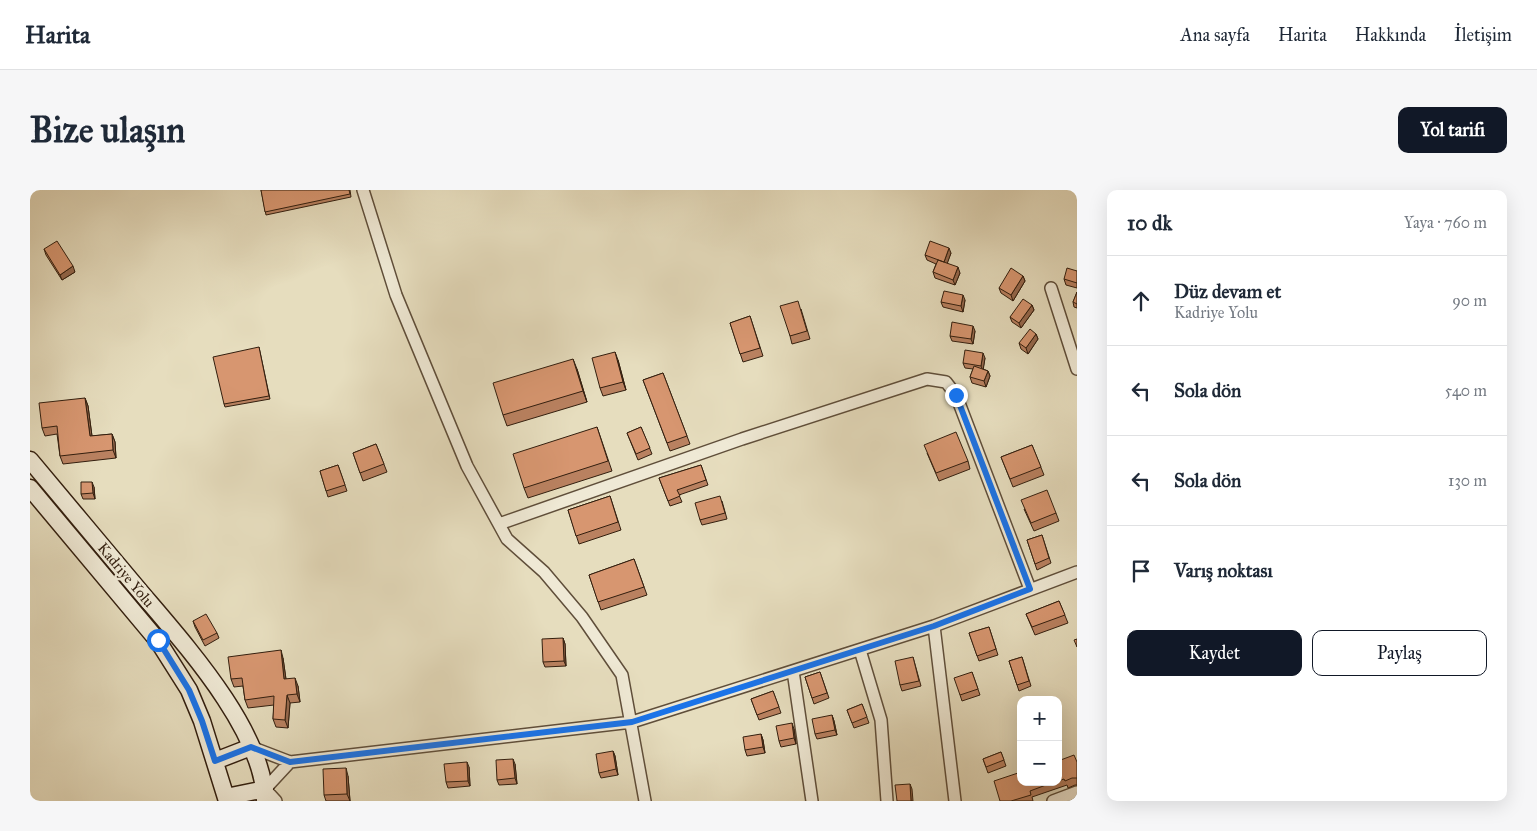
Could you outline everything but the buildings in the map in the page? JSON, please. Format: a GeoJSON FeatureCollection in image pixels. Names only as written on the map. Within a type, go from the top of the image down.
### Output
{"type":"FeatureCollection","features":[{"type":"Feature","properties":{"kind":"main road","name":"Kadriye Yolu"},"geometry":{"type":"LineString","coordinates":[[30,460],[219,688],[251,747],[265,795]]}},
{"type":"Feature","properties":{"kind":"main road","name":"Kadriye Yolu"},"geometry":{"type":"LineString","coordinates":[[30,488],[158,640],[189,690],[202,721],[227,799]]}},
{"type":"Feature","properties":{"kind":"main road"},"geometry":{"type":"LineString","coordinates":[[215,761],[251,747]]}},
{"type":"Feature","properties":{"kind":"main road"},"geometry":{"type":"LineString","coordinates":[[227,799],[265,795]]}},
{"type":"Feature","properties":{"kind":"street"},"geometry":{"type":"LineString","coordinates":[[363,190],[396,295],[468,466],[507,539],[544,572],[582,617],[622,675],[645,801]]}},
{"type":"Feature","properties":{"kind":"street"},"geometry":{"type":"LineString","coordinates":[[1051,288],[1077,369]]}},
{"type":"Feature","properties":{"kind":"street"},"geometry":{"type":"LineString","coordinates":[[499,524],[742,439],[927,379],[946,382],[956,395],[1030,589]]}},
{"type":"Feature","properties":{"kind":"street"},"geometry":{"type":"LineString","coordinates":[[251,747],[290,762],[632,722],[934,626],[1077,572]]}},
{"type":"Feature","properties":{"kind":"street"},"geometry":{"type":"LineString","coordinates":[[934,626],[955,801]]}},
{"type":"Feature","properties":{"kind":"street"},"geometry":{"type":"LineString","coordinates":[[860,650],[881,720],[888,801]]}},
{"type":"Feature","properties":{"kind":"street"},"geometry":{"type":"LineString","coordinates":[[793,671],[812,801]]}},
{"type":"Feature","properties":{"kind":"street"},"geometry":{"type":"LineString","coordinates":[[276,801],[265,795],[290,762]]}},
{"type":"Feature","properties":{"kind":"street"},"geometry":{"type":"LineString","coordinates":[[1053,801],[1077,792]]}},
{"type":"Feature","properties":{"kind":"route"},"geometry":{"type":"LineString","coordinates":[[158,640],[189,690],[202,721],[215,761],[251,747],[290,762],[632,722],[934,626],[1030,589],[956,395]]}}]}
